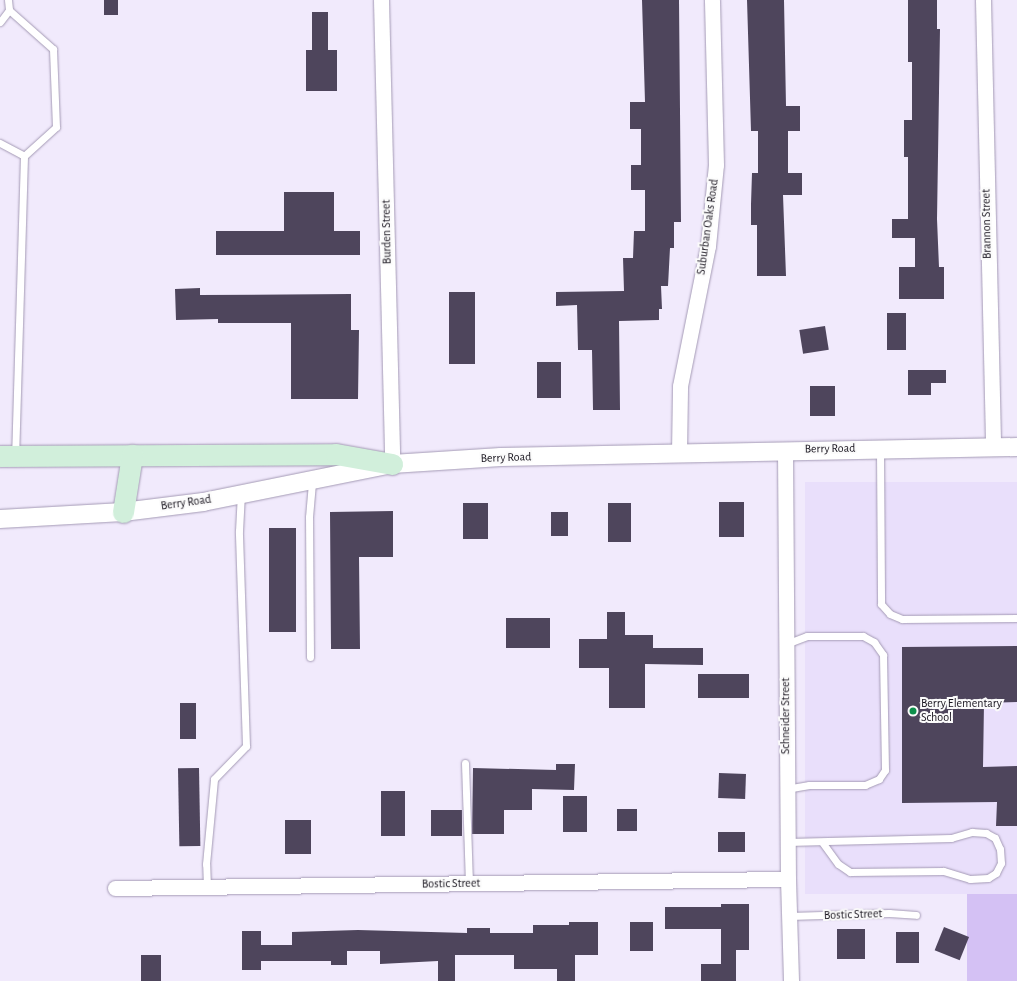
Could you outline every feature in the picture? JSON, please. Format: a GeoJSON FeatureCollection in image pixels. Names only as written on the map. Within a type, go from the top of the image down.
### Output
{"type":"FeatureCollection","features":[{"type":"Feature","properties":{"kind":"main road"},"geometry":{"type":"LineString","coordinates":[[8,456],[336,454],[392,464]]}},
{"type":"Feature","properties":{"kind":"main road"},"geometry":{"type":"LineString","coordinates":[[123,512],[132,456]]}},
{"type":"Feature","properties":{"kind":"street","name":"Burden Street"},"geometry":{"type":"LineString","coordinates":[[381,0],[392,464]]}},
{"type":"Feature","properties":{"kind":"street","name":"Suburban Oaks Road"},"geometry":{"type":"LineString","coordinates":[[679,453],[680,386],[708,246],[716,165],[712,0]]}},
{"type":"Feature","properties":{"kind":"street","name":"Brannon Street"},"geometry":{"type":"LineString","coordinates":[[983,0],[992,447]]}},
{"type":"Feature","properties":{"kind":"street","name":"Berry Road"},"geometry":{"type":"LineString","coordinates":[[0,519],[123,512],[241,494],[392,464],[501,457],[784,450],[1017,447]]}},
{"type":"Feature","properties":{"kind":"street","name":"Schneider Street"},"geometry":{"type":"LineString","coordinates":[[784,450],[787,842],[791,981]]}},
{"type":"Feature","properties":{"kind":"street","name":"Bostic Street"},"geometry":{"type":"LineString","coordinates":[[115,888],[788,879]]}},
{"type":"Feature","properties":{"kind":"lane"},"geometry":{"type":"LineString","coordinates":[[0,22],[9,10],[8,0]]}},
{"type":"Feature","properties":{"kind":"lane"},"geometry":{"type":"LineString","coordinates":[[8,456],[24,156],[56,127],[53,49],[9,10]]}},
{"type":"Feature","properties":{"kind":"lane"},"geometry":{"type":"LineString","coordinates":[[0,143],[24,156]]}},
{"type":"Feature","properties":{"kind":"lane"},"geometry":{"type":"LineString","coordinates":[[880,449],[881,604],[890,614],[902,619],[1017,618]]}},
{"type":"Feature","properties":{"kind":"lane"},"geometry":{"type":"LineString","coordinates":[[310,657],[309,517],[312,480]]}},
{"type":"Feature","properties":{"kind":"lane"},"geometry":{"type":"LineString","coordinates":[[207,887],[206,864],[214,779],[246,746],[238,531],[241,494]]}},
{"type":"Feature","properties":{"kind":"lane"},"geometry":{"type":"LineString","coordinates":[[786,644],[807,636],[863,636],[874,642],[883,655],[885,770],[879,779],[865,785],[809,785],[787,789]]}},
{"type":"Feature","properties":{"kind":"lane"},"geometry":{"type":"LineString","coordinates":[[465,764],[469,883]]}},
{"type":"Feature","properties":{"kind":"lane"},"geometry":{"type":"LineString","coordinates":[[787,842],[823,843],[847,839],[951,838],[972,832],[986,833],[995,838],[1000,849],[1000,863],[996,873],[988,878],[970,879],[944,871],[850,872],[838,864],[823,843]]}},
{"type":"Feature","properties":{"kind":"lane","name":"Bostic Street"},"geometry":{"type":"LineString","coordinates":[[789,916],[889,913],[916,915]]}},
{"type":"Feature","properties":{"kind":"shaded area","name":"Berry Elementary School"},"geometry":{"type":"Polygon","coordinates":[[[805,482],[1017,482],[1017,894],[805,894],[805,482]]]}},
{"type":"Feature","properties":{"kind":"shaded area"},"geometry":{"type":"Polygon","coordinates":[[[967,894],[1017,894],[1017,981],[967,981],[967,894]]]}},
{"type":"Feature","properties":{"kind":"building"},"geometry":{"type":"Polygon","coordinates":[[[104,0],[118,0],[118,15],[104,15],[104,0]]]}},
{"type":"Feature","properties":{"kind":"building"},"geometry":{"type":"Polygon","coordinates":[[[642,0],[679,0],[681,222],[674,222],[674,248],[670,248],[668,286],[661,286],[662,309],[659,309],[659,320],[619,321],[620,410],[593,410],[592,350],[578,350],[577,305],[556,306],[556,292],[624,291],[623,258],[633,258],[634,231],[645,231],[645,190],[631,190],[631,165],[641,165],[641,129],[630,129],[630,102],[645,102],[642,0]]]}},
{"type":"Feature","properties":{"kind":"building"},"geometry":{"type":"Polygon","coordinates":[[[747,0],[784,0],[786,106],[800,106],[800,131],[788,131],[788,173],[802,173],[802,195],[783,195],[786,276],[757,276],[757,225],[751,225],[751,204],[752,173],[758,173],[758,131],[751,131],[747,0]]]}},
{"type":"Feature","properties":{"kind":"building"},"geometry":{"type":"Polygon","coordinates":[[[908,0],[937,0],[937,29],[940,29],[937,219],[939,267],[944,267],[944,299],[899,299],[899,267],[915,267],[915,238],[892,238],[892,219],[908,219],[908,157],[904,157],[904,120],[912,120],[912,62],[908,62],[908,0]]]}},
{"type":"Feature","properties":{"kind":"building"},"geometry":{"type":"Polygon","coordinates":[[[312,12],[328,12],[328,50],[337,50],[337,91],[306,91],[306,50],[312,50],[312,12]]]}},
{"type":"Feature","properties":{"kind":"building"},"geometry":{"type":"Polygon","coordinates":[[[284,192],[334,192],[334,231],[360,231],[360,255],[216,255],[216,231],[284,231],[284,192]]]}},
{"type":"Feature","properties":{"kind":"building"},"geometry":{"type":"Polygon","coordinates":[[[200,288],[200,295],[351,294],[351,330],[359,330],[358,399],[291,399],[291,323],[218,323],[218,319],[176,320],[175,289],[200,288]]]}},
{"type":"Feature","properties":{"kind":"building"},"geometry":{"type":"Polygon","coordinates":[[[449,292],[475,292],[475,364],[449,364],[449,292]]]}},
{"type":"Feature","properties":{"kind":"building"},"geometry":{"type":"Polygon","coordinates":[[[887,313],[906,313],[906,350],[887,350],[887,313]]]}},
{"type":"Feature","properties":{"kind":"building"},"geometry":{"type":"Polygon","coordinates":[[[825,326],[829,350],[803,354],[799,330],[825,326]]]}},
{"type":"Feature","properties":{"kind":"building"},"geometry":{"type":"Polygon","coordinates":[[[537,362],[561,362],[561,398],[537,398],[537,362]]]}},
{"type":"Feature","properties":{"kind":"building"},"geometry":{"type":"Polygon","coordinates":[[[908,370],[946,370],[946,383],[931,383],[931,395],[908,395],[908,370]]]}},
{"type":"Feature","properties":{"kind":"building"},"geometry":{"type":"Polygon","coordinates":[[[810,386],[835,386],[835,416],[810,416],[810,386]]]}},
{"type":"Feature","properties":{"kind":"building"},"geometry":{"type":"Polygon","coordinates":[[[719,502],[744,502],[744,537],[719,537],[719,502]]]}},
{"type":"Feature","properties":{"kind":"building"},"geometry":{"type":"Polygon","coordinates":[[[463,503],[488,503],[488,539],[463,539],[463,503]]]}},
{"type":"Feature","properties":{"kind":"building"},"geometry":{"type":"Polygon","coordinates":[[[608,503],[631,503],[631,542],[608,542],[608,503]]]}},
{"type":"Feature","properties":{"kind":"building"},"geometry":{"type":"Polygon","coordinates":[[[393,511],[393,557],[359,557],[360,649],[331,649],[330,512],[393,511]]]}},
{"type":"Feature","properties":{"kind":"building"},"geometry":{"type":"Polygon","coordinates":[[[551,512],[568,512],[568,536],[551,536],[551,512]]]}},
{"type":"Feature","properties":{"kind":"building"},"geometry":{"type":"Polygon","coordinates":[[[269,528],[296,528],[296,632],[269,632],[269,528]]]}},
{"type":"Feature","properties":{"kind":"building"},"geometry":{"type":"Polygon","coordinates":[[[607,612],[625,612],[625,635],[653,635],[653,648],[703,648],[703,665],[645,664],[645,708],[609,708],[609,668],[579,668],[579,639],[607,639],[607,612]]]}},
{"type":"Feature","properties":{"kind":"building"},"geometry":{"type":"Polygon","coordinates":[[[506,618],[550,618],[550,648],[506,648],[506,618]]]}},
{"type":"Feature","properties":{"kind":"building"},"geometry":{"type":"Polygon","coordinates":[[[1017,646],[1017,702],[984,703],[983,767],[1017,766],[1017,826],[996,826],[997,802],[902,803],[902,647],[1017,646]]]}},
{"type":"Feature","properties":{"kind":"building"},"geometry":{"type":"Polygon","coordinates":[[[698,674],[749,674],[749,698],[698,698],[698,674]]]}},
{"type":"Feature","properties":{"kind":"building"},"geometry":{"type":"Polygon","coordinates":[[[180,703],[196,703],[196,739],[180,739],[180,703]]]}},
{"type":"Feature","properties":{"kind":"building"},"geometry":{"type":"Polygon","coordinates":[[[556,764],[575,764],[574,790],[532,789],[532,810],[504,810],[504,834],[472,834],[473,768],[556,770],[556,764]]]}},
{"type":"Feature","properties":{"kind":"building"},"geometry":{"type":"Polygon","coordinates":[[[178,768],[199,768],[200,846],[179,846],[178,768]]]}},
{"type":"Feature","properties":{"kind":"building"},"geometry":{"type":"Polygon","coordinates":[[[719,773],[746,774],[745,799],[718,798],[719,773]]]}},
{"type":"Feature","properties":{"kind":"building"},"geometry":{"type":"Polygon","coordinates":[[[381,791],[405,791],[405,836],[381,836],[381,791]]]}},
{"type":"Feature","properties":{"kind":"building"},"geometry":{"type":"Polygon","coordinates":[[[563,796],[587,796],[587,832],[563,832],[563,796]]]}},
{"type":"Feature","properties":{"kind":"building"},"geometry":{"type":"Polygon","coordinates":[[[617,809],[637,809],[637,831],[617,831],[617,809]]]}},
{"type":"Feature","properties":{"kind":"building"},"geometry":{"type":"Polygon","coordinates":[[[431,810],[462,810],[462,836],[431,836],[431,810]]]}},
{"type":"Feature","properties":{"kind":"building"},"geometry":{"type":"Polygon","coordinates":[[[285,820],[311,820],[311,854],[285,854],[285,820]]]}},
{"type":"Feature","properties":{"kind":"building"},"geometry":{"type":"Polygon","coordinates":[[[718,832],[745,832],[745,852],[718,852],[718,832]]]}},
{"type":"Feature","properties":{"kind":"building"},"geometry":{"type":"Polygon","coordinates":[[[721,904],[749,904],[749,950],[736,950],[736,981],[701,981],[701,964],[721,964],[721,929],[665,929],[665,907],[721,907],[721,904]]]}},
{"type":"Feature","properties":{"kind":"building"},"geometry":{"type":"Polygon","coordinates":[[[569,922],[598,922],[598,955],[575,955],[575,981],[557,981],[557,969],[514,969],[514,955],[455,955],[455,981],[438,981],[438,961],[380,964],[380,951],[347,951],[347,965],[331,965],[331,961],[261,961],[261,970],[242,970],[242,931],[261,931],[261,945],[292,945],[292,932],[358,930],[467,933],[467,928],[490,928],[490,933],[533,933],[533,925],[569,925],[569,922]]]}},
{"type":"Feature","properties":{"kind":"building"},"geometry":{"type":"Polygon","coordinates":[[[630,922],[653,922],[653,951],[630,951],[630,922]]]}},
{"type":"Feature","properties":{"kind":"building"},"geometry":{"type":"Polygon","coordinates":[[[944,927],[969,937],[960,960],[935,950],[944,927]]]}},
{"type":"Feature","properties":{"kind":"building"},"geometry":{"type":"Polygon","coordinates":[[[837,929],[865,929],[865,959],[837,959],[837,929]]]}},
{"type":"Feature","properties":{"kind":"building"},"geometry":{"type":"Polygon","coordinates":[[[896,932],[919,932],[919,963],[896,963],[896,932]]]}},
{"type":"Feature","properties":{"kind":"building"},"geometry":{"type":"Polygon","coordinates":[[[141,955],[161,955],[161,981],[141,981],[141,955]]]}},
{"type":"Feature","properties":{"kind":"place","name":"Berry Elementary School"},"geometry":{"type":"Point","coordinates":[913,711]}}]}
